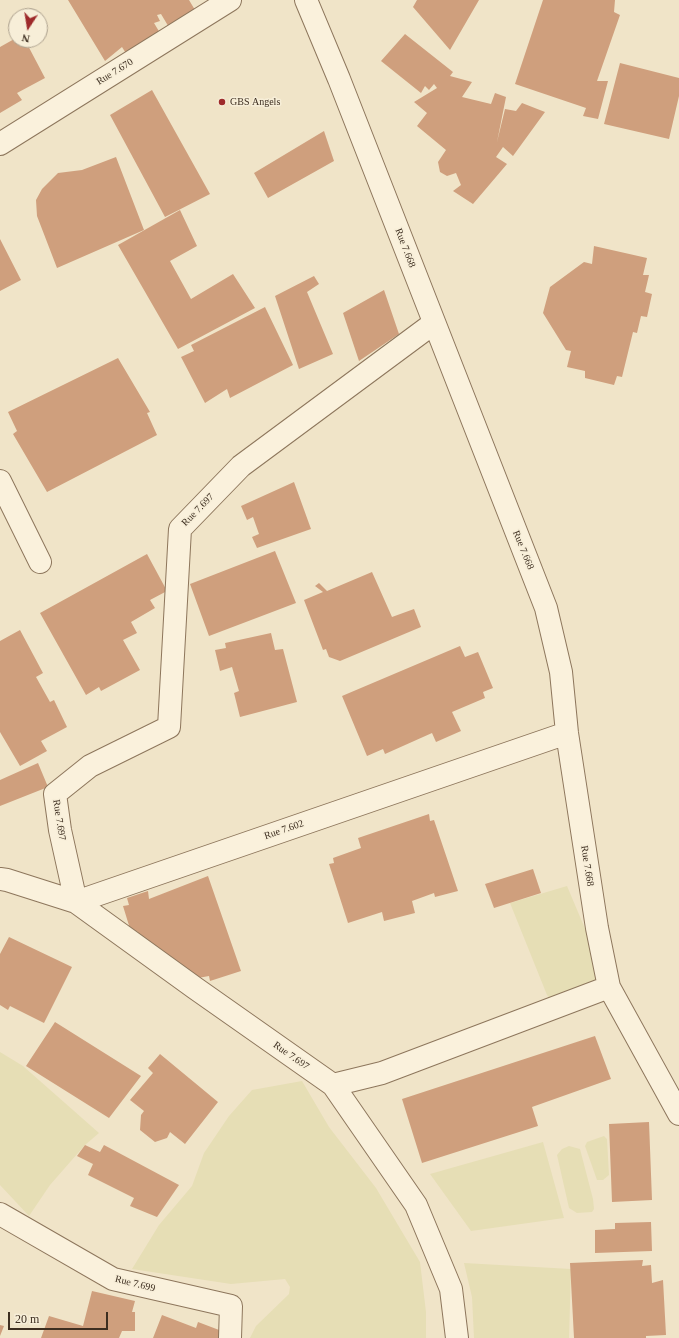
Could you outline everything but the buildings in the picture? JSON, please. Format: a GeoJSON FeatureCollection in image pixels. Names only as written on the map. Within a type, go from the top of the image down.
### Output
{"type":"FeatureCollection","features":[{"type":"Feature","properties":{"kind":"street","name":"Rue 7.670"},"geometry":{"type":"LineString","coordinates":[[0,144],[230,0]]}},
{"type":"Feature","properties":{"kind":"street","name":"Rue 7.668"},"geometry":{"type":"LineString","coordinates":[[306,0],[546,608],[561,672],[567,733],[597,928],[610,987],[679,1114]]}},
{"type":"Feature","properties":{"kind":"street","name":"Rue 7.697"},"geometry":{"type":"LineString","coordinates":[[434,323],[241,466],[180,529],[169,728],[90,766],[55,794],[60,830],[76,902],[333,1085],[416,1205],[451,1289],[457,1338]]}},
{"type":"Feature","properties":{"kind":"street"},"geometry":{"type":"LineString","coordinates":[[0,481],[40,562]]}},
{"type":"Feature","properties":{"kind":"street","name":"Rue 7.602"},"geometry":{"type":"LineString","coordinates":[[76,902],[567,733]]}},
{"type":"Feature","properties":{"kind":"street"},"geometry":{"type":"LineString","coordinates":[[0,879],[76,902]]}},
{"type":"Feature","properties":{"kind":"street"},"geometry":{"type":"LineString","coordinates":[[333,1085],[382,1073],[610,987]]}},
{"type":"Feature","properties":{"kind":"street","name":"Rue 7.699"},"geometry":{"type":"LineString","coordinates":[[0,1214],[112,1279],[231,1306],[230,1338]]}},
{"type":"Feature","properties":{"kind":"shaded area"},"geometry":{"type":"Polygon","coordinates":[[[567,886],[594,950],[598,976],[590,989],[554,1004],[547,995],[510,903],[567,886]]]}},
{"type":"Feature","properties":{"kind":"shaded area"},"geometry":{"type":"Polygon","coordinates":[[[0,1052],[23,1066],[99,1133],[85,1145],[50,1185],[29,1216],[0,1185],[0,1052]]]}},
{"type":"Feature","properties":{"kind":"shaded area"},"geometry":{"type":"Polygon","coordinates":[[[302,1081],[329,1127],[376,1188],[420,1262],[426,1312],[426,1338],[250,1338],[256,1326],[289,1294],[290,1287],[285,1279],[231,1284],[132,1269],[159,1225],[192,1186],[204,1153],[229,1116],[252,1090],[302,1081]]]}},
{"type":"Feature","properties":{"kind":"shaded area"},"geometry":{"type":"Polygon","coordinates":[[[604,1136],[607,1139],[609,1175],[603,1180],[597,1180],[585,1146],[587,1142],[604,1136]]]}},
{"type":"Feature","properties":{"kind":"shaded area"},"geometry":{"type":"Polygon","coordinates":[[[543,1142],[564,1218],[471,1231],[430,1174],[543,1142]]]}},
{"type":"Feature","properties":{"kind":"shaded area"},"geometry":{"type":"Polygon","coordinates":[[[569,1146],[580,1149],[593,1199],[594,1209],[592,1212],[577,1213],[569,1208],[557,1155],[562,1149],[569,1146]]]}},
{"type":"Feature","properties":{"kind":"shaded area"},"geometry":{"type":"Polygon","coordinates":[[[464,1263],[571,1269],[569,1338],[474,1338],[472,1297],[464,1263]]]}},
{"type":"Feature","properties":{"kind":"place","name":"GBS Angels"},"geometry":{"type":"Point","coordinates":[222,102]}}]}
